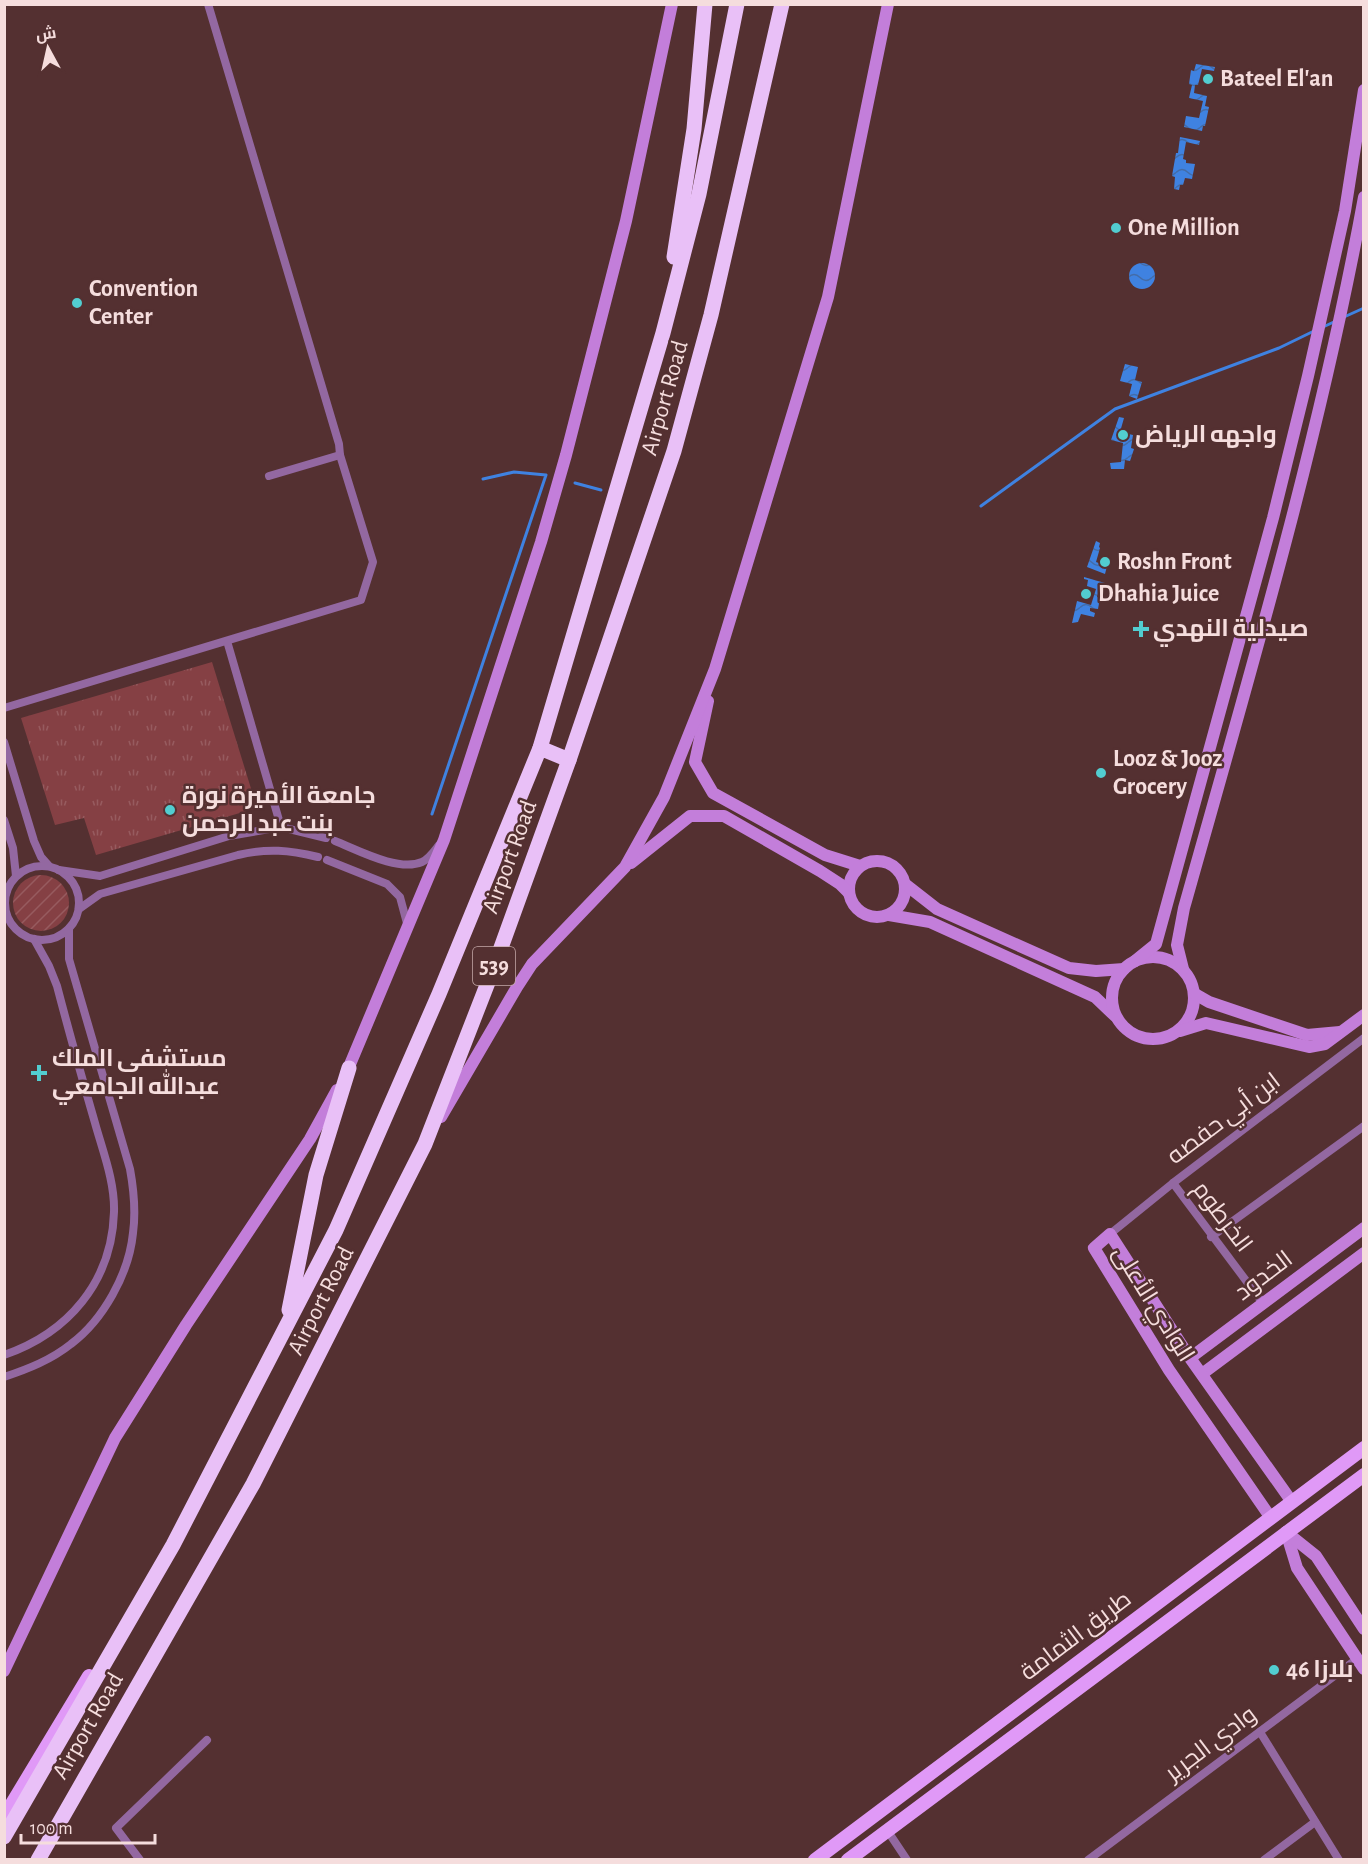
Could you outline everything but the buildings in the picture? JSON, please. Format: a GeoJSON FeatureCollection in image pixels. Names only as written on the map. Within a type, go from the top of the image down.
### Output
{"type":"FeatureCollection","features":[{"type":"Feature","properties":{"kind":"highway"},"geometry":{"type":"LineString","coordinates":[[660,343],[694,129],[705,4]]}},
{"type":"Feature","properties":{"kind":"highway","name":"Airport Road"},"geometry":{"type":"LineString","coordinates":[[4,1837],[173,1545],[341,1220],[439,994],[540,748],[660,343],[699,194],[737,4]]}},
{"type":"Feature","properties":{"kind":"highway","name":"Airport Road"},"geometry":{"type":"LineString","coordinates":[[39,1858],[253,1484],[425,1144],[494,967],[569,760],[674,451],[711,315],[782,4]]}},
{"type":"Feature","properties":{"kind":"highway"},"geometry":{"type":"LineString","coordinates":[[540,748],[569,760]]}},
{"type":"Feature","properties":{"kind":"highway"},"geometry":{"type":"LineString","coordinates":[[286,1326],[316,1175],[349,1068]]}},
{"type":"Feature","properties":{"kind":"main road","name":"طريق الثمامة"},"geometry":{"type":"LineString","coordinates":[[815,1860],[1364,1448]]}},
{"type":"Feature","properties":{"kind":"main road","name":"طريق الثمامة"},"geometry":{"type":"LineString","coordinates":[[848,1860],[1364,1475]]}},
{"type":"Feature","properties":{"kind":"main road"},"geometry":{"type":"LineString","coordinates":[[4,1817],[65,1715],[173,1545]]}},
{"type":"Feature","properties":{"kind":"street"},"geometry":{"type":"LineString","coordinates":[[4,708],[361,600],[372,562],[208,4]]}},
{"type":"Feature","properties":{"kind":"street"},"geometry":{"type":"LineString","coordinates":[[4,1671],[115,1438],[186,1325],[310,1139],[349,1068],[444,840],[541,542],[566,455],[626,221],[672,4]]}},
{"type":"Feature","properties":{"kind":"street"},"geometry":{"type":"LineString","coordinates":[[860,866],[825,855],[713,793],[695,762],[715,669],[828,297],[888,4]]}},
{"type":"Feature","properties":{"kind":"street"},"geometry":{"type":"LineString","coordinates":[[1117,1019],[1112,993],[1116,980],[1124,969],[1156,944],[1273,518],[1345,210],[1364,90]]}},
{"type":"Feature","properties":{"kind":"street"},"geometry":{"type":"LineString","coordinates":[[1178,1031],[1191,1015],[1195,994],[1191,981],[1183,969],[1177,945],[1184,908],[1264,625],[1316,426],[1364,197]]}},
{"type":"Feature","properties":{"kind":"street"},"geometry":{"type":"LineString","coordinates":[[269,476],[340,455]]}},
{"type":"Feature","properties":{"kind":"street"},"geometry":{"type":"LineString","coordinates":[[227,641],[281,827]]}},
{"type":"Feature","properties":{"kind":"street"},"geometry":{"type":"LineString","coordinates":[[625,867],[664,797],[715,669]]}},
{"type":"Feature","properties":{"kind":"street"},"geometry":{"type":"LineString","coordinates":[[4,742],[41,857],[54,868],[68,876],[79,898],[79,909],[69,929],[47,940],[34,939],[14,928],[5,907],[7,887],[16,876],[32,868],[54,868],[100,876],[229,836],[281,827],[326,838]]}},
{"type":"Feature","properties":{"kind":"street"},"geometry":{"type":"LineString","coordinates":[[425,1144],[532,964],[625,867],[690,816],[724,816],[820,871],[849,893]]}},
{"type":"Feature","properties":{"kind":"street"},"geometry":{"type":"LineString","coordinates":[[4,820],[13,848],[16,876]]}},
{"type":"Feature","properties":{"kind":"street"},"geometry":{"type":"LineString","coordinates":[[335,841],[390,862],[410,865],[425,861],[444,840]]}},
{"type":"Feature","properties":{"kind":"street"},"geometry":{"type":"LineString","coordinates":[[79,909],[100,894],[238,855],[256,851],[288,850],[323,858],[387,884],[400,897],[408,927]]}},
{"type":"Feature","properties":{"kind":"street"},"geometry":{"type":"LineString","coordinates":[[889,915],[899,907],[904,899],[905,884],[900,872],[885,861],[875,860],[860,866],[852,875],[849,893],[857,909],[865,915],[874,917],[889,915],[930,922],[1095,997],[1126,1030],[1138,1037],[1152,1040],[1166,1038],[1178,1031],[1206,1023],[1233,1028],[1283,1043],[1309,1047],[1325,1044],[1364,1015]]}},
{"type":"Feature","properties":{"kind":"street"},"geometry":{"type":"LineString","coordinates":[[905,884],[937,909],[1069,968],[1096,971],[1124,969]]}},
{"type":"Feature","properties":{"kind":"street"},"geometry":{"type":"LineString","coordinates":[[4,928],[14,928]]}},
{"type":"Feature","properties":{"kind":"street"},"geometry":{"type":"LineString","coordinates":[[4,1377],[51,1358],[84,1332],[109,1300],[119,1281],[127,1262],[133,1236],[134,1191],[130,1169],[69,959],[69,929]]}},
{"type":"Feature","properties":{"kind":"street"},"geometry":{"type":"LineString","coordinates":[[4,1355],[39,1341],[55,1330],[79,1307],[106,1258],[114,1212],[109,1173],[57,987],[49,966],[34,939]]}},
{"type":"Feature","properties":{"kind":"street"},"geometry":{"type":"LineString","coordinates":[[1135,961],[1148,957],[1161,957],[1183,969]]}},
{"type":"Feature","properties":{"kind":"street"},"geometry":{"type":"LineString","coordinates":[[1195,994],[1209,1002],[1307,1035],[1342,1032]]}},
{"type":"Feature","properties":{"kind":"street","name":"ابن أبي حفصه"},"geometry":{"type":"LineString","coordinates":[[1110,1234],[1173,1183],[1364,1038]]}},
{"type":"Feature","properties":{"kind":"street"},"geometry":{"type":"LineString","coordinates":[[1211,1237],[1364,1126]]}},
{"type":"Feature","properties":{"kind":"street","name":"الخرطوم"},"geometry":{"type":"LineString","coordinates":[[1173,1183],[1211,1237],[1262,1302]]}},
{"type":"Feature","properties":{"kind":"street","name":"الخدود"},"geometry":{"type":"LineString","coordinates":[[1190,1358],[1364,1228]]}},
{"type":"Feature","properties":{"kind":"street","name":"الوادي الأعلى"},"geometry":{"type":"LineString","coordinates":[[1271,1518],[1169,1370],[1094,1248],[1110,1234],[1190,1358],[1292,1502]]}},
{"type":"Feature","properties":{"kind":"street","name":"الخدود"},"geometry":{"type":"LineString","coordinates":[[1202,1374],[1364,1253]]}},
{"type":"Feature","properties":{"kind":"street"},"geometry":{"type":"LineString","coordinates":[[1286,1532],[1316,1556],[1364,1629]]}},
{"type":"Feature","properties":{"kind":"street"},"geometry":{"type":"LineString","coordinates":[[1286,1532],[1297,1568],[1360,1664]]}},
{"type":"Feature","properties":{"kind":"street","name":"وادي الجرير"},"geometry":{"type":"LineString","coordinates":[[1088,1860],[1260,1732],[1360,1664]]}},
{"type":"Feature","properties":{"kind":"street"},"geometry":{"type":"LineString","coordinates":[[1260,1732],[1339,1860]]}},
{"type":"Feature","properties":{"kind":"street"},"geometry":{"type":"LineString","coordinates":[[140,1860],[116,1828],[207,1740]]}},
{"type":"Feature","properties":{"kind":"street"},"geometry":{"type":"LineString","coordinates":[[1264,1860],[1315,1822]]}},
{"type":"Feature","properties":{"kind":"street"},"geometry":{"type":"LineString","coordinates":[[887,1830],[907,1860]]}},
{"type":"Feature","properties":{"kind":"green space"},"geometry":{"type":"Polygon","coordinates":[[[212,662],[257,808],[96,855],[84,818],[55,825],[21,718],[212,662]]]}},
{"type":"Feature","properties":{"kind":"green space"},"geometry":{"type":"Polygon","coordinates":[[[41,875],[52,877],[61,883],[67,892],[69,903],[67,914],[61,923],[52,929],[41,931],[30,929],[21,923],[15,914],[13,903],[15,892],[21,883],[30,877],[41,875]]]}},
{"type":"Feature","properties":{"kind":"water"},"geometry":{"type":"Polygon","coordinates":[[[1196,64],[1215,67],[1214,71],[1202,69],[1198,85],[1195,85],[1194,93],[1207,96],[1205,106],[1209,107],[1202,131],[1184,127],[1186,116],[1199,118],[1203,101],[1189,98],[1192,85],[1189,84],[1191,70],[1194,71],[1196,64]]]}},
{"type":"Feature","properties":{"kind":"water"},"geometry":{"type":"Polygon","coordinates":[[[1180,137],[1200,141],[1199,145],[1186,142],[1183,159],[1186,163],[1195,164],[1192,179],[1185,178],[1179,190],[1174,189],[1175,177],[1172,176],[1180,137]]]}},
{"type":"Feature","properties":{"kind":"water"},"geometry":{"type":"Polygon","coordinates":[[[1142,263],[1152,266],[1155,276],[1152,286],[1142,289],[1132,286],[1129,276],[1132,266],[1142,263]]]}},
{"type":"Feature","properties":{"kind":"water"},"geometry":{"type":"Polygon","coordinates":[[[1125,364],[1138,367],[1135,380],[1142,382],[1137,399],[1129,396],[1132,384],[1120,381],[1125,364]]]}},
{"type":"Feature","properties":{"kind":"water"},"geometry":{"type":"Polygon","coordinates":[[[1119,417],[1124,418],[1120,432],[1133,435],[1131,448],[1134,449],[1130,461],[1125,460],[1124,469],[1111,469],[1110,463],[1121,462],[1123,443],[1111,440],[1119,417]]]}},
{"type":"Feature","properties":{"kind":"water"},"geometry":{"type":"Polygon","coordinates":[[[1096,541],[1100,543],[1100,548],[1096,562],[1107,566],[1105,574],[1087,567],[1096,541]]]}},
{"type":"Feature","properties":{"kind":"water"},"geometry":{"type":"Polygon","coordinates":[[[1084,577],[1105,583],[1104,588],[1100,588],[1097,597],[1100,598],[1098,609],[1090,608],[1090,611],[1095,613],[1094,617],[1081,614],[1078,622],[1072,623],[1077,601],[1091,605],[1096,589],[1087,586],[1088,580],[1084,577]]]}},
{"type":"Feature","properties":{"kind":"waterway"},"geometry":{"type":"LineString","coordinates":[[1344,317],[1364,308]]}},
{"type":"Feature","properties":{"kind":"waterway"},"geometry":{"type":"LineString","coordinates":[[1323,327],[1336,321]]}},
{"type":"Feature","properties":{"kind":"waterway"},"geometry":{"type":"LineString","coordinates":[[981,506],[1115,409],[1279,348],[1314,331]]}},
{"type":"Feature","properties":{"kind":"waterway"},"geometry":{"type":"LineString","coordinates":[[432,814],[546,475],[514,472],[483,479]]}},
{"type":"Feature","properties":{"kind":"waterway"},"geometry":{"type":"LineString","coordinates":[[575,483],[601,490]]}},
{"type":"Feature","properties":{"kind":"place","name":"Bateel El'an"},"geometry":{"type":"Point","coordinates":[1208,79]}},
{"type":"Feature","properties":{"kind":"place","name":"One Million"},"geometry":{"type":"Point","coordinates":[1116,228]}},
{"type":"Feature","properties":{"kind":"place","name":"Convention Center"},"geometry":{"type":"Point","coordinates":[77,303]}},
{"type":"Feature","properties":{"kind":"place","name":"واجهه الرياض"},"geometry":{"type":"Point","coordinates":[1123,435]}},
{"type":"Feature","properties":{"kind":"place","name":"Roshn Front"},"geometry":{"type":"Point","coordinates":[1105,562]}},
{"type":"Feature","properties":{"kind":"place","name":"Dhahia Juice"},"geometry":{"type":"Point","coordinates":[1086,594]}},
{"type":"Feature","properties":{"kind":"place","name":"صيدلية النهدي"},"geometry":{"type":"Point","coordinates":[1141,629]}},
{"type":"Feature","properties":{"kind":"place","name":"Looz & Jooz Grocery"},"geometry":{"type":"Point","coordinates":[1101,773]}},
{"type":"Feature","properties":{"kind":"place","name":"جامعة الأميرة نورة بنت عبد الرحمن"},"geometry":{"type":"Point","coordinates":[170,810]}},
{"type":"Feature","properties":{"kind":"place","name":"مستشفى الملك عبدالله الجامعي"},"geometry":{"type":"Point","coordinates":[39,1073]}},
{"type":"Feature","properties":{"kind":"place","name":"بلازا 46"},"geometry":{"type":"Point","coordinates":[1274,1670]}}]}
